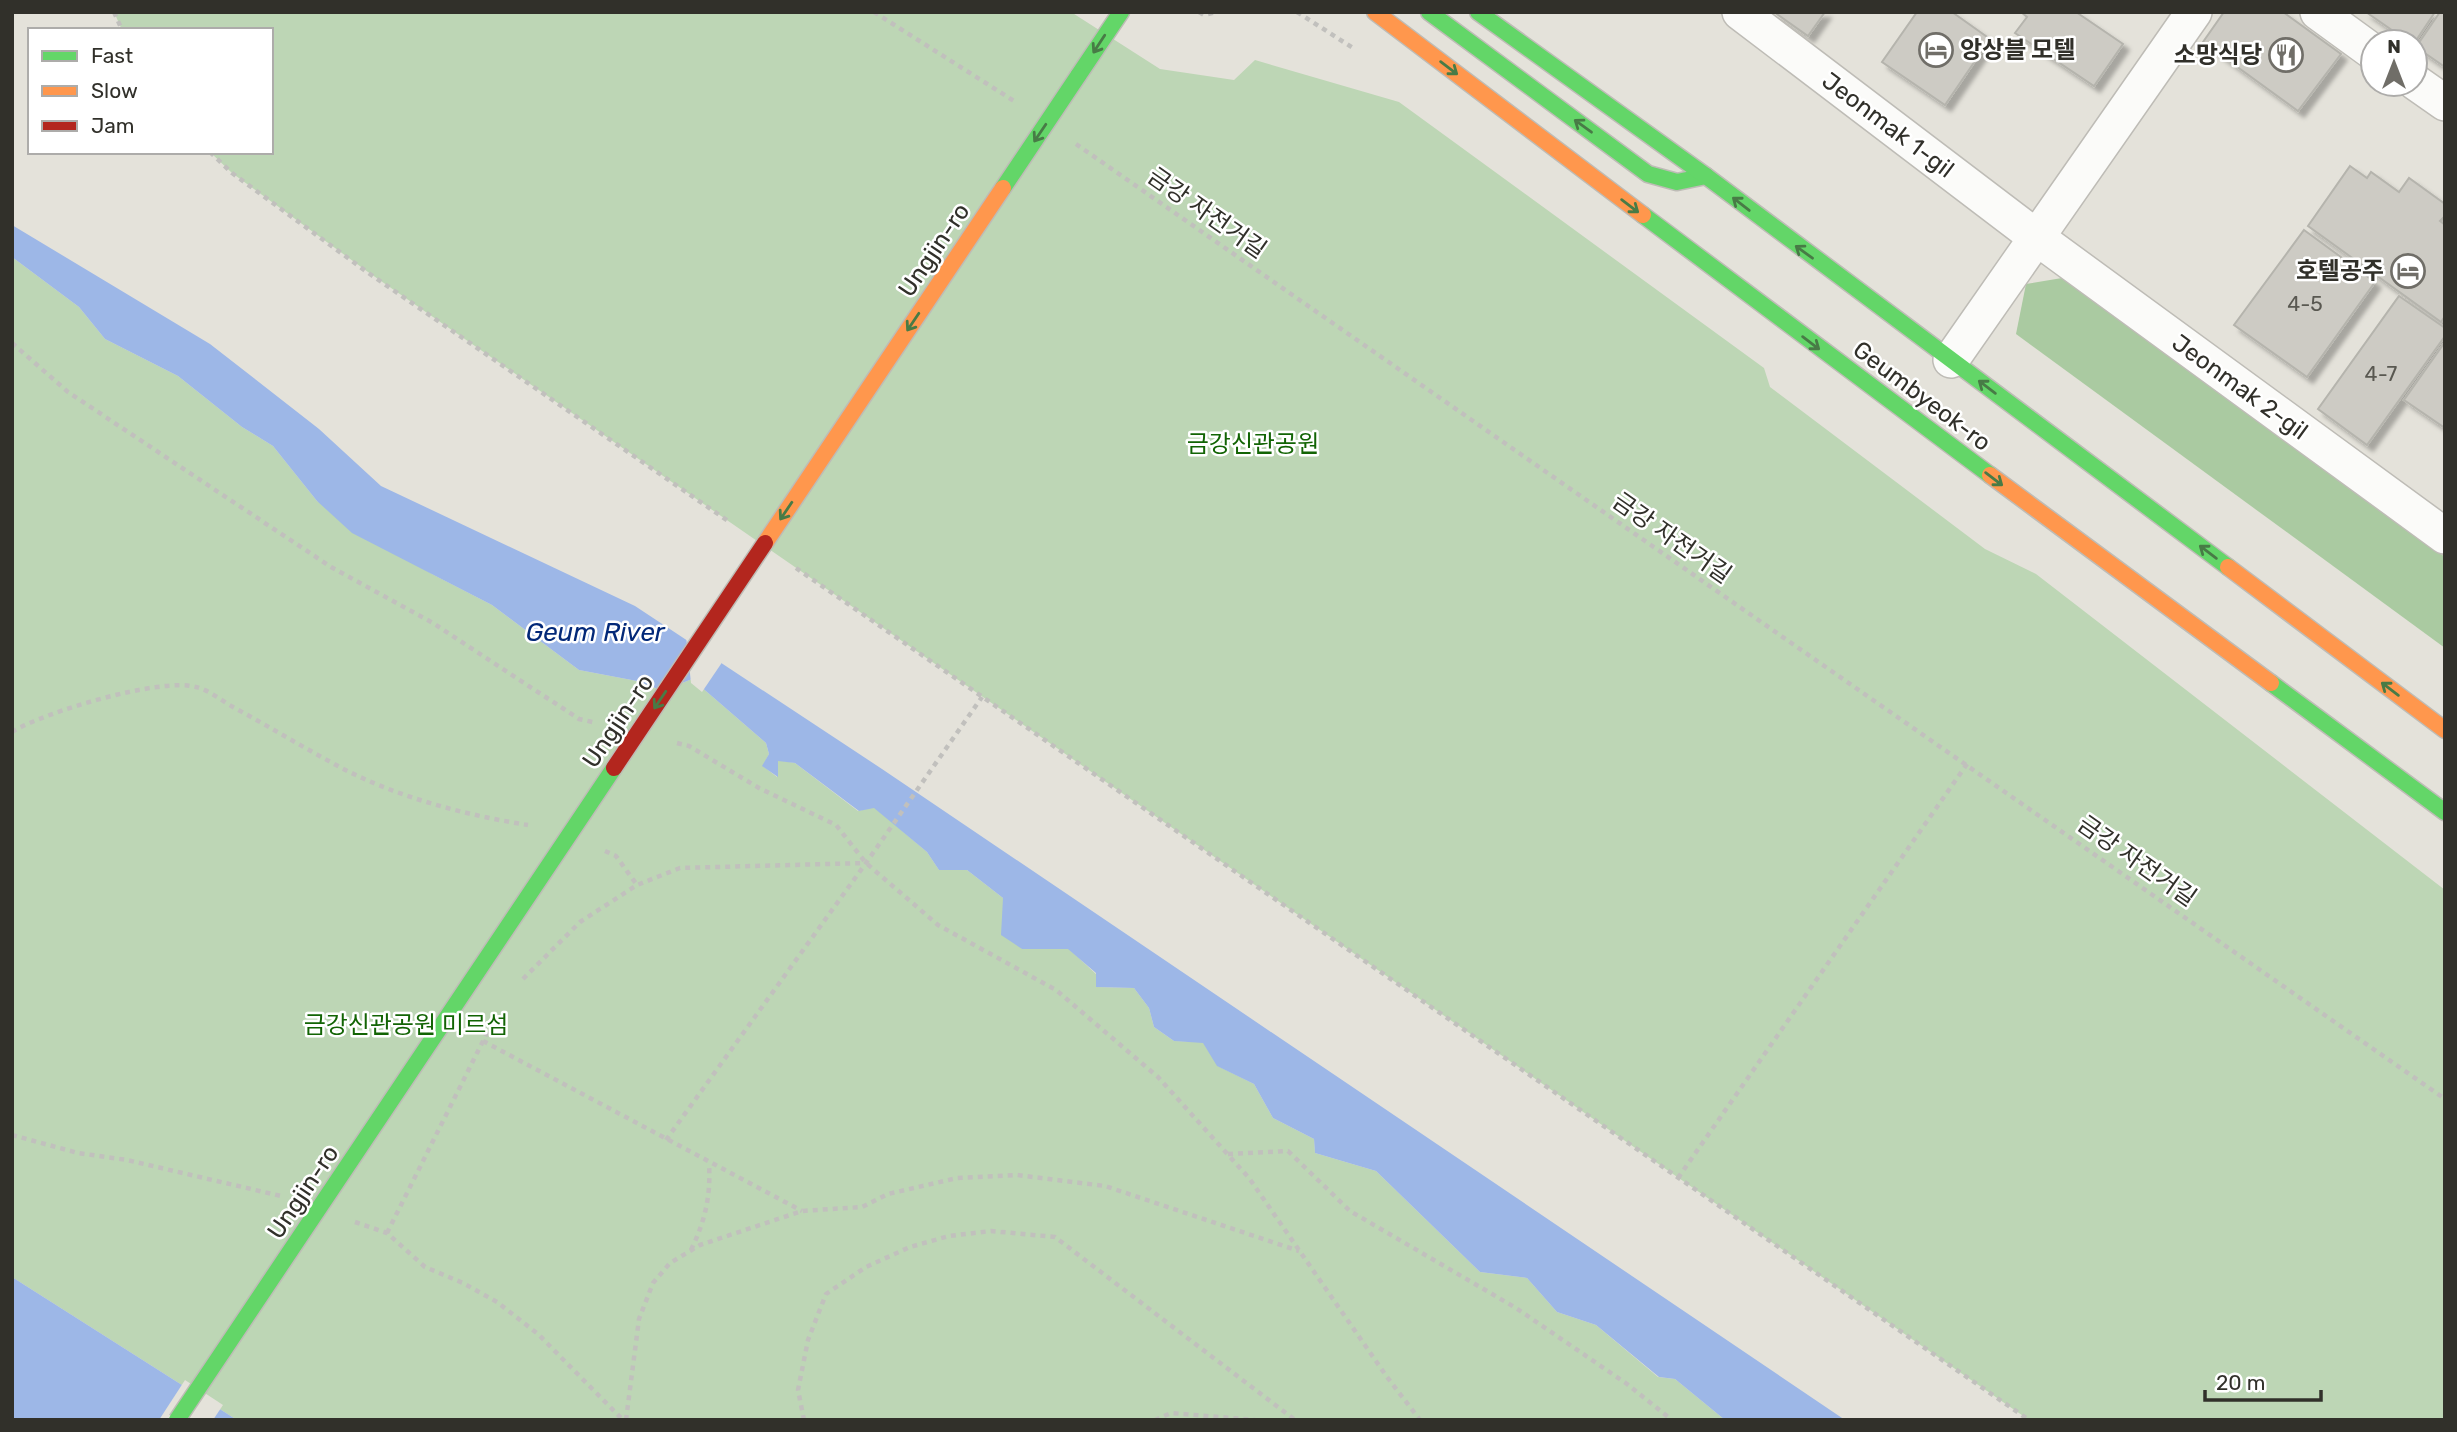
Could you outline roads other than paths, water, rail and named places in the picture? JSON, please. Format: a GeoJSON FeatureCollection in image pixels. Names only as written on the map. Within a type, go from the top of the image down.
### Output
{"type":"FeatureCollection","features":[{"type":"Feature","properties":{"kind":"main road","name":"Ungjin-ro"},"geometry":{"type":"LineString","coordinates":[[177,1420],[1121,12]]}},
{"type":"Feature","properties":{"kind":"main road","name":"Geumbyeok-ro"},"geometry":{"type":"LineString","coordinates":[[1375,12],[1799,334],[2445,812]]}},
{"type":"Feature","properties":{"kind":"main road"},"geometry":{"type":"LineString","coordinates":[[1429,12],[1648,174],[1672,183],[1692,183],[1706,176]]}},
{"type":"Feature","properties":{"kind":"main road","name":"Geumbyeok-ro"},"geometry":{"type":"LineString","coordinates":[[1478,12],[1706,176],[2445,730]]}},
{"type":"Feature","properties":{"kind":"main road"},"geometry":{"type":"LineString","coordinates":[[1493,12],[1524,44]]}},
{"type":"Feature","properties":{"kind":"main road"},"geometry":{"type":"LineString","coordinates":[[1409,15],[1408,30],[1415,42]]}},
{"type":"Feature","properties":{"kind":"street","name":"Jeonmak 1-gil"},"geometry":{"type":"LineString","coordinates":[[1740,12],[2036,237]]}},
{"type":"Feature","properties":{"kind":"street"},"geometry":{"type":"LineString","coordinates":[[1951,360],[2194,12]]}},
{"type":"Feature","properties":{"kind":"street"},"geometry":{"type":"LineString","coordinates":[[2318,12],[2359,42]]}},
{"type":"Feature","properties":{"kind":"street"},"geometry":{"type":"LineString","coordinates":[[2429,92],[2445,103]]}},
{"type":"Feature","properties":{"kind":"street","name":"Jeonmak 2-gil"},"geometry":{"type":"LineString","coordinates":[[2036,237],[2445,536]]}},
{"type":"Feature","properties":{"kind":"water","name":"Geum River"},"geometry":{"type":"Polygon","coordinates":[[[12,225],[210,344],[319,429],[381,486],[635,606],[882,769],[1845,1420],[1725,1420],[1675,1379],[1659,1377],[1596,1325],[1557,1312],[1527,1278],[1480,1272],[1376,1171],[1315,1153],[1314,1139],[1273,1118],[1254,1084],[1217,1066],[1203,1043],[1174,1041],[1154,1027],[1149,1008],[1134,988],[1096,987],[1096,973],[1068,949],[1022,949],[1001,935],[1003,898],[967,870],[939,870],[927,852],[874,808],[859,811],[795,763],[778,761],[778,777],[762,766],[769,754],[766,743],[692,679],[663,691],[637,681],[579,670],[492,605],[352,533],[317,501],[273,446],[242,427],[178,376],[105,339],[79,307],[12,257],[12,225]]]}},
{"type":"Feature","properties":{"kind":"water"},"geometry":{"type":"Polygon","coordinates":[[[12,1277],[237,1420],[12,1420],[12,1277]]]}},
{"type":"Feature","properties":{"kind":"place","name":"앙상블 모텔"},"geometry":{"type":"Point","coordinates":[1936,50]}},
{"type":"Feature","properties":{"kind":"place","name":"소망식당"},"geometry":{"type":"Point","coordinates":[2286,55]}},
{"type":"Feature","properties":{"kind":"place","name":"호텔공주"},"geometry":{"type":"Point","coordinates":[2408,271]}},
{"type":"Feature","properties":{"kind":"park label","name":"금강신관공원"},"geometry":{"type":"Point","coordinates":[1253,444]}},
{"type":"Feature","properties":{"kind":"park label","name":"금강신관공원 미르섬"},"geometry":{"type":"Point","coordinates":[406,1025]}}]}
